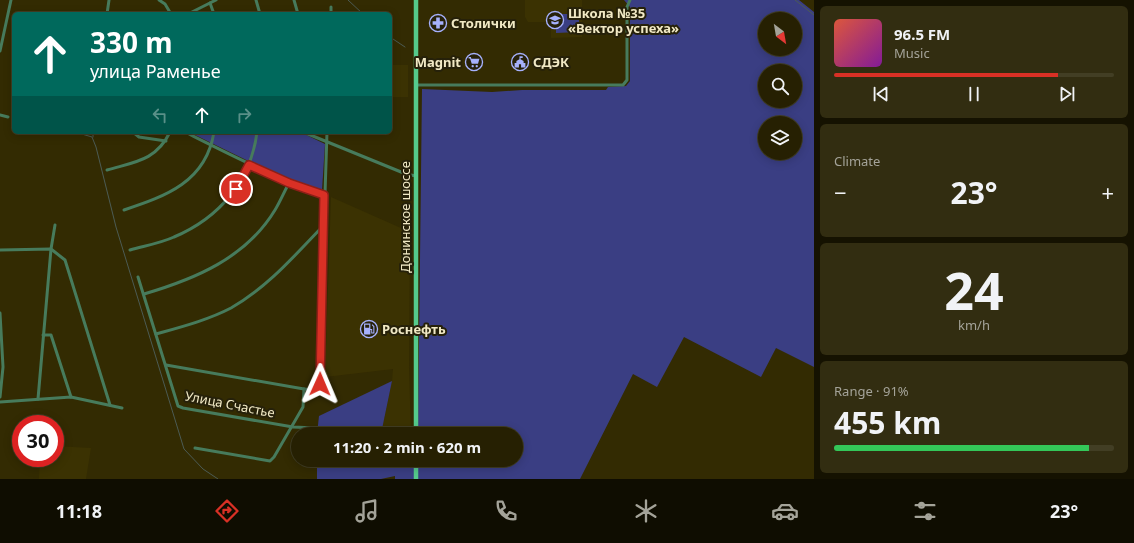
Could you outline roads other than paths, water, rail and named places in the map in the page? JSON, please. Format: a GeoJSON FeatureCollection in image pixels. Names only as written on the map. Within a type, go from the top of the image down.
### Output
{"type":"FeatureCollection","features":[{"type":"Feature","properties":{"kind":"main road","name":"Донинское шоссе"},"geometry":{"type":"LineString","coordinates":[[416,0],[416,427]]}},
{"type":"Feature","properties":{"kind":"main road"},"geometry":{"type":"LineString","coordinates":[[416,467],[416,479]]}},
{"type":"Feature","properties":{"kind":"street"},"geometry":{"type":"LineString","coordinates":[[0,51],[11,0]]}},
{"type":"Feature","properties":{"kind":"street"},"geometry":{"type":"LineString","coordinates":[[107,12],[108,0]]}},
{"type":"Feature","properties":{"kind":"street"},"geometry":{"type":"LineString","coordinates":[[159,0],[165,4],[170,12]]}},
{"type":"Feature","properties":{"kind":"street"},"geometry":{"type":"LineString","coordinates":[[204,0],[213,12]]}},
{"type":"Feature","properties":{"kind":"street"},"geometry":{"type":"LineString","coordinates":[[192,12],[216,0]]}},
{"type":"Feature","properties":{"kind":"street"},"geometry":{"type":"LineString","coordinates":[[256,0],[259,12]]}},
{"type":"Feature","properties":{"kind":"street"},"geometry":{"type":"LineString","coordinates":[[294,0],[297,12]]}},
{"type":"Feature","properties":{"kind":"street"},"geometry":{"type":"LineString","coordinates":[[416,85],[623,85],[627,80],[627,7],[630,0]]}},
{"type":"Feature","properties":{"kind":"street"},"geometry":{"type":"LineString","coordinates":[[331,7],[331,12]]}},
{"type":"Feature","properties":{"kind":"street"},"geometry":{"type":"LineString","coordinates":[[0,115],[8,118]]}},
{"type":"Feature","properties":{"kind":"street"},"geometry":{"type":"LineString","coordinates":[[135,134],[139,137],[166,141]]}},
{"type":"Feature","properties":{"kind":"street"},"geometry":{"type":"LineString","coordinates":[[107,170],[148,158],[156,153],[166,141],[169,134]]}},
{"type":"Feature","properties":{"kind":"street"},"geometry":{"type":"LineString","coordinates":[[189,134],[249,165],[289,183],[324,195]]}},
{"type":"Feature","properties":{"kind":"street"},"geometry":{"type":"LineString","coordinates":[[124,210],[160,198],[181,186],[199,168],[211,145],[214,134]]}},
{"type":"Feature","properties":{"kind":"street"},"geometry":{"type":"LineString","coordinates":[[130,250],[172,238],[190,230],[210,217],[229,198],[249,165],[257,134]]}},
{"type":"Feature","properties":{"kind":"street"},"geometry":{"type":"LineString","coordinates":[[308,134],[406,174],[416,176]]}},
{"type":"Feature","properties":{"kind":"street"},"geometry":{"type":"LineString","coordinates":[[166,365],[317,390],[320,384],[327,134]]}},
{"type":"Feature","properties":{"kind":"street"},"geometry":{"type":"LineString","coordinates":[[144,294],[189,280],[232,256],[263,226],[275,210],[289,183]]}},
{"type":"Feature","properties":{"kind":"street"},"geometry":{"type":"LineString","coordinates":[[38,399],[54,225]]}},
{"type":"Feature","properties":{"kind":"street"},"geometry":{"type":"LineString","coordinates":[[156,334],[201,320],[230,308],[245,299],[271,279],[324,225]]}},
{"type":"Feature","properties":{"kind":"street"},"geometry":{"type":"LineString","coordinates":[[0,250],[51,249],[65,260],[110,405]]}},
{"type":"Feature","properties":{"kind":"street","name":"Улица Счастье"},"geometry":{"type":"LineString","coordinates":[[138,277],[178,406],[292,427]]}},
{"type":"Feature","properties":{"kind":"street"},"geometry":{"type":"LineString","coordinates":[[0,313],[3,367],[0,398]]}},
{"type":"Feature","properties":{"kind":"street"},"geometry":{"type":"LineString","coordinates":[[44,335],[51,335],[71,397]]}},
{"type":"Feature","properties":{"kind":"street"},"geometry":{"type":"LineString","coordinates":[[292,427],[303,407],[304,389]]}},
{"type":"Feature","properties":{"kind":"street"},"geometry":{"type":"LineString","coordinates":[[0,402],[71,397],[122,408]]}},
{"type":"Feature","properties":{"kind":"street"},"geometry":{"type":"LineString","coordinates":[[195,448],[270,461],[291,429]]}},
{"type":"Feature","properties":{"kind":"waterway"},"geometry":{"type":"LineString","coordinates":[[348,0],[361,12]]}},
{"type":"Feature","properties":{"kind":"waterway"},"geometry":{"type":"LineString","coordinates":[[795,0],[814,15]]}},
{"type":"Feature","properties":{"kind":"waterway"},"geometry":{"type":"LineString","coordinates":[[392,38],[405,47]]}},
{"type":"Feature","properties":{"kind":"waterway"},"geometry":{"type":"LineString","coordinates":[[82,134],[92,137],[96,147],[116,227],[184,449],[203,469],[218,479]]}},
{"type":"Feature","properties":{"kind":"place","name":"Школа №35 «Вектор успеха»"},"geometry":{"type":"Point","coordinates":[555,20]}},
{"type":"Feature","properties":{"kind":"place","name":"Столички"},"geometry":{"type":"Point","coordinates":[438,23]}},
{"type":"Feature","properties":{"kind":"place","name":"Magnit"},"geometry":{"type":"Point","coordinates":[474,62]}},
{"type":"Feature","properties":{"kind":"place","name":"СДЭК"},"geometry":{"type":"Point","coordinates":[520,62]}},
{"type":"Feature","properties":{"kind":"place","name":"Роснефть"},"geometry":{"type":"Point","coordinates":[369,329]}}]}
